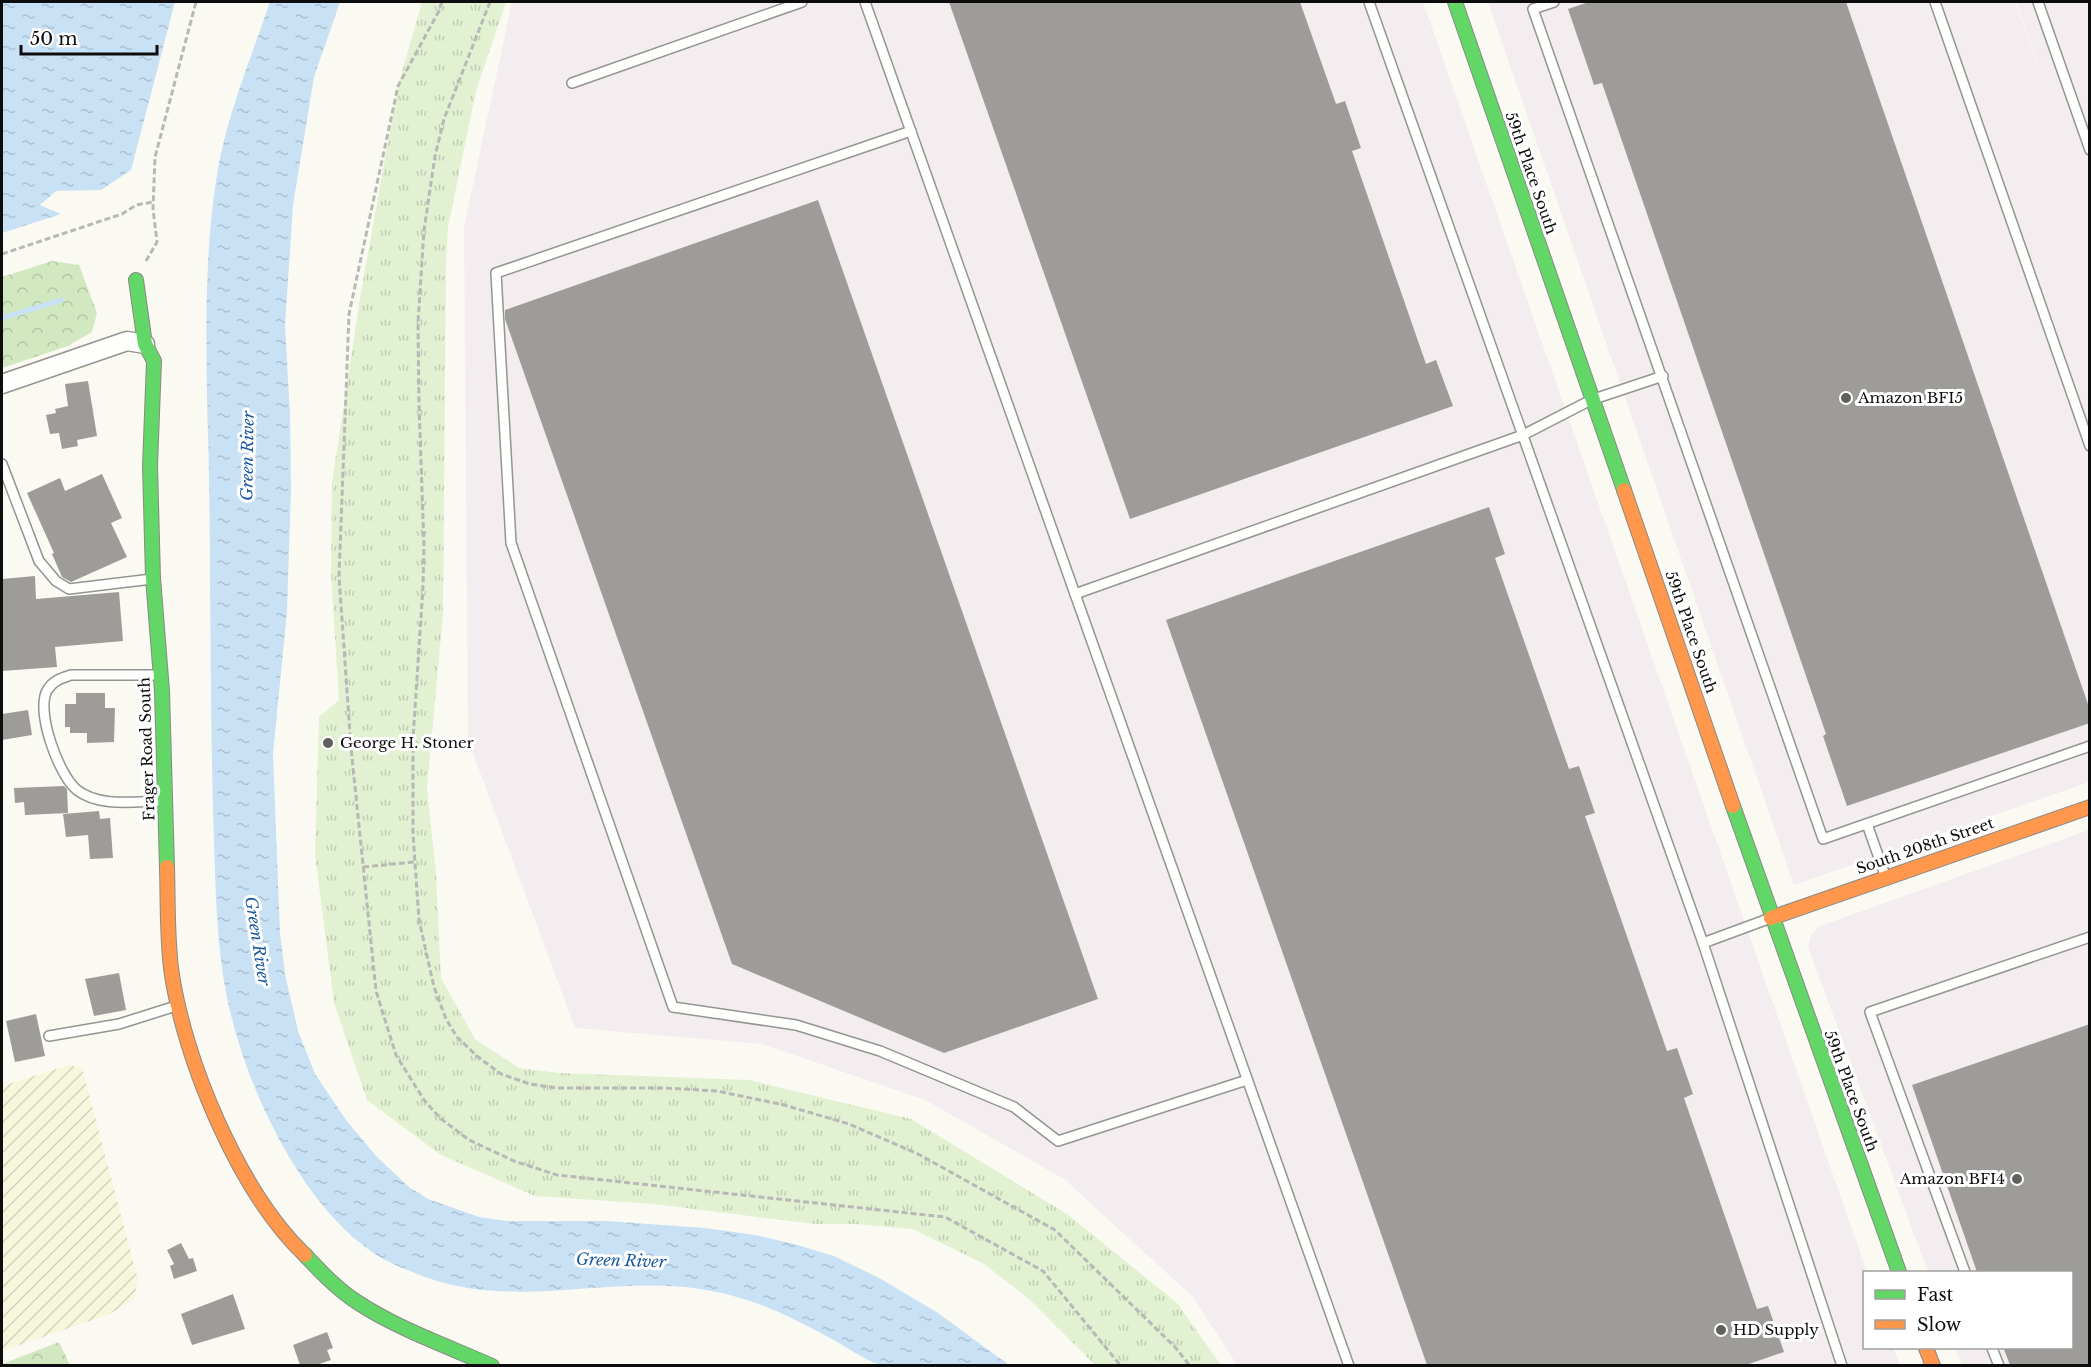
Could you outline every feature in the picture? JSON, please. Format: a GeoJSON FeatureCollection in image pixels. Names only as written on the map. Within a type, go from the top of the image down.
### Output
{"type":"FeatureCollection","features":[{"type":"Feature","properties":{"kind":"street","name":"59th Place South"},"geometry":{"type":"LineString","coordinates":[[1455,2],[1771,918],[1899,1271]]}},
{"type":"Feature","properties":{"kind":"street","name":"Frager Road South"},"geometry":{"type":"LineString","coordinates":[[136,280],[145,344],[154,362],[150,466],[153,578],[161,675],[171,956],[178,1005],[200,1074],[226,1139],[258,1198],[295,1246],[336,1286],[357,1302],[402,1326],[492,1365]]}},
{"type":"Feature","properties":{"kind":"street"},"geometry":{"type":"LineString","coordinates":[[2,384],[127,341],[145,344]]}},
{"type":"Feature","properties":{"kind":"street","name":"South 208th Street"},"geometry":{"type":"LineString","coordinates":[[1771,918],[2090,807]]}},
{"type":"Feature","properties":{"kind":"lane"},"geometry":{"type":"LineString","coordinates":[[572,83],[802,2]]}},
{"type":"Feature","properties":{"kind":"lane"},"geometry":{"type":"LineString","coordinates":[[865,2],[1349,1365]]}},
{"type":"Feature","properties":{"kind":"lane"},"geometry":{"type":"LineString","coordinates":[[1369,2],[1703,943],[1842,1365]]}},
{"type":"Feature","properties":{"kind":"lane"},"geometry":{"type":"LineString","coordinates":[[1554,2],[1533,9],[1823,839],[2090,746]]}},
{"type":"Feature","properties":{"kind":"lane"},"geometry":{"type":"LineString","coordinates":[[1935,2],[2090,446]]}},
{"type":"Feature","properties":{"kind":"lane"},"geometry":{"type":"LineString","coordinates":[[2038,2],[2090,150]]}},
{"type":"Feature","properties":{"kind":"lane"},"geometry":{"type":"LineString","coordinates":[[911,131],[496,273],[511,543],[673,1007],[796,1025],[880,1051],[1014,1107],[1058,1141],[1247,1080]]}},
{"type":"Feature","properties":{"kind":"lane"},"geometry":{"type":"LineString","coordinates":[[1075,594],[1523,435],[1591,400],[1663,376]]}},
{"type":"Feature","properties":{"kind":"lane"},"geometry":{"type":"LineString","coordinates":[[2,464],[39,561],[56,581],[69,589],[153,578]]}},
{"type":"Feature","properties":{"kind":"lane"},"geometry":{"type":"LineString","coordinates":[[161,675],[71,675],[57,679],[47,689],[43,703],[57,761],[65,778],[78,791],[96,799],[112,801],[165,801]]}},
{"type":"Feature","properties":{"kind":"lane"},"geometry":{"type":"LineString","coordinates":[[1867,824],[1885,877]]}},
{"type":"Feature","properties":{"kind":"lane"},"geometry":{"type":"LineString","coordinates":[[1703,943],[1771,918]]}},
{"type":"Feature","properties":{"kind":"lane"},"geometry":{"type":"LineString","coordinates":[[1965,1271],[1870,1012],[2090,937]]}},
{"type":"Feature","properties":{"kind":"lane"},"geometry":{"type":"LineString","coordinates":[[49,1036],[119,1024],[178,1005]]}},
{"type":"Feature","properties":{"kind":"lane"},"geometry":{"type":"LineString","coordinates":[[1993,1349],[1999,1365]]}},
{"type":"Feature","properties":{"kind":"path"},"geometry":{"type":"LineString","coordinates":[[136,280],[157,242],[153,202],[155,157],[196,2]]}},
{"type":"Feature","properties":{"kind":"path"},"geometry":{"type":"LineString","coordinates":[[442,2],[398,86],[350,314],[339,576],[351,748],[376,991],[396,1055],[424,1100],[440,1118],[469,1140],[514,1161],[557,1175],[945,1216],[1043,1271],[1121,1365]]}},
{"type":"Feature","properties":{"kind":"path"},"geometry":{"type":"LineString","coordinates":[[2,254],[122,214],[136,205],[153,202]]}},
{"type":"Feature","properties":{"kind":"path"},"geometry":{"type":"LineString","coordinates":[[363,867],[414,862]]}},
{"type":"Feature","properties":{"kind":"shaded area"},"geometry":{"type":"Polygon","coordinates":[[[512,2],[1423,2],[1867,1271],[1863,1271],[1863,1349],[1893,1349],[1900,1365],[1237,1365],[1193,1297],[1064,1179],[925,1100],[762,1044],[575,1028],[468,740],[464,227],[512,2]]]}},
{"type":"Feature","properties":{"kind":"shaded area"},"geometry":{"type":"Polygon","coordinates":[[[1488,2],[2015,2],[2052,109],[2016,2],[2089,2],[2089,782],[1794,885],[1488,2]]]}},
{"type":"Feature","properties":{"kind":"shaded area"},"geometry":{"type":"Polygon","coordinates":[[[2089,830],[2089,1365],[1962,1365],[1955,1349],[2073,1349],[2073,1271],[1928,1271],[1808,947],[1811,935],[1820,926],[2089,830]]]}},
{"type":"Feature","properties":{"kind":"green space"},"geometry":{"type":"Polygon","coordinates":[[[422,2],[506,2],[476,91],[448,227],[443,615],[427,788],[436,873],[441,978],[475,1039],[519,1068],[560,1073],[749,1080],[911,1119],[1067,1214],[1177,1303],[1221,1365],[1095,1365],[1029,1299],[984,1264],[913,1229],[856,1224],[815,1224],[654,1204],[535,1196],[441,1155],[367,1100],[334,1003],[315,855],[319,717],[339,700],[331,573],[332,483],[360,298],[398,86],[422,2]]]}},
{"type":"Feature","properties":{"kind":"green space"},"geometry":{"type":"Polygon","coordinates":[[[52,261],[79,265],[97,313],[92,332],[68,346],[2,368],[2,277],[52,261]]]}},
{"type":"Feature","properties":{"kind":"green space"},"geometry":{"type":"Polygon","coordinates":[[[69,1065],[82,1068],[138,1279],[134,1299],[110,1314],[2,1351],[2,1086],[69,1065]]]}},
{"type":"Feature","properties":{"kind":"green space"},"geometry":{"type":"Polygon","coordinates":[[[59,1342],[70,1365],[2,1365],[2,1364],[59,1342]]]}},
{"type":"Feature","properties":{"kind":"water"},"geometry":{"type":"Polygon","coordinates":[[[2,2],[175,2],[131,170],[101,190],[56,191],[40,205],[61,214],[2,233],[2,2]]]}},
{"type":"Feature","properties":{"kind":"water","name":"Green River"},"geometry":{"type":"Polygon","coordinates":[[[270,2],[340,2],[314,77],[293,205],[285,325],[291,489],[287,611],[273,754],[280,933],[285,974],[298,1031],[315,1074],[346,1120],[377,1157],[409,1187],[428,1199],[479,1217],[506,1221],[607,1221],[705,1228],[755,1235],[794,1244],[834,1256],[881,1279],[938,1313],[1009,1365],[881,1365],[766,1307],[734,1296],[700,1289],[630,1286],[528,1292],[494,1291],[459,1286],[425,1277],[378,1256],[347,1232],[324,1207],[284,1147],[267,1115],[241,1050],[227,997],[220,953],[212,778],[207,371],[208,262],[216,181],[225,135],[270,2]]]}},
{"type":"Feature","properties":{"kind":"building"},"geometry":{"type":"Polygon","coordinates":[[[949,2],[1300,2],[1336,104],[1345,101],[1361,148],[1352,151],[1426,364],[1436,360],[1453,406],[1130,519],[949,2]]]}},
{"type":"Feature","properties":{"kind":"building","name":"Amazon BFI5"},"geometry":{"type":"Polygon","coordinates":[[[1589,2],[1846,2],[2090,710],[2090,723],[1847,806],[1823,736],[1826,734],[1602,83],[1594,85],[1568,9],[1589,2]]]}},
{"type":"Feature","properties":{"kind":"building"},"geometry":{"type":"Polygon","coordinates":[[[818,200],[1098,999],[944,1053],[732,964],[505,319],[505,310],[818,200]]]}},
{"type":"Feature","properties":{"kind":"building"},"geometry":{"type":"Polygon","coordinates":[[[88,381],[97,436],[77,440],[78,446],[62,449],[59,433],[50,434],[46,415],[56,413],[55,409],[68,406],[65,384],[88,381]]]}},
{"type":"Feature","properties":{"kind":"building"},"geometry":{"type":"Polygon","coordinates":[[[102,474],[122,518],[111,523],[127,557],[71,582],[62,577],[52,554],[54,553],[27,493],[60,478],[65,491],[102,474]]]}},
{"type":"Feature","properties":{"kind":"building"},"geometry":{"type":"Polygon","coordinates":[[[1489,507],[1505,554],[1495,558],[1569,769],[1579,766],[1595,813],[1585,816],[1667,1051],[1677,1048],[1693,1094],[1684,1098],[1757,1309],[1768,1306],[1784,1352],[1746,1365],[1427,1365],[1166,620],[1489,507]]]}},
{"type":"Feature","properties":{"kind":"building"},"geometry":{"type":"Polygon","coordinates":[[[35,576],[36,599],[119,592],[123,641],[55,647],[57,667],[2,671],[2,579],[35,576]]]}},
{"type":"Feature","properties":{"kind":"building"},"geometry":{"type":"Polygon","coordinates":[[[76,693],[105,693],[105,708],[115,708],[114,742],[87,743],[87,733],[70,733],[70,727],[65,727],[65,704],[76,704],[76,693]]]}},
{"type":"Feature","properties":{"kind":"building"},"geometry":{"type":"Polygon","coordinates":[[[28,710],[32,735],[2,740],[2,714],[28,710]]]}},
{"type":"Feature","properties":{"kind":"building"},"geometry":{"type":"Polygon","coordinates":[[[64,786],[67,789],[68,813],[25,815],[24,802],[15,803],[14,788],[64,786]]]}},
{"type":"Feature","properties":{"kind":"building"},"geometry":{"type":"Polygon","coordinates":[[[99,811],[100,819],[110,818],[113,858],[90,859],[88,835],[66,837],[63,814],[99,811]]]}},
{"type":"Feature","properties":{"kind":"building"},"geometry":{"type":"Polygon","coordinates":[[[119,973],[126,1010],[94,1016],[85,979],[119,973]]]}},
{"type":"Feature","properties":{"kind":"building"},"geometry":{"type":"Polygon","coordinates":[[[36,1014],[45,1056],[15,1062],[6,1021],[36,1014]]]}},
{"type":"Feature","properties":{"kind":"building","name":"Amazon BFI4"},"geometry":{"type":"Polygon","coordinates":[[[2090,1024],[2090,1365],[2010,1365],[2004,1349],[2073,1349],[2073,1271],[1977,1271],[1912,1085],[2090,1024]]]}},
{"type":"Feature","properties":{"kind":"building"},"geometry":{"type":"Polygon","coordinates":[[[181,1243],[189,1259],[193,1258],[197,1271],[174,1279],[170,1266],[174,1264],[167,1250],[181,1243]]]}},
{"type":"Feature","properties":{"kind":"building"},"geometry":{"type":"Polygon","coordinates":[[[233,1294],[245,1329],[192,1345],[181,1314],[233,1294]]]}},
{"type":"Feature","properties":{"kind":"building"},"geometry":{"type":"Polygon","coordinates":[[[327,1332],[333,1348],[327,1350],[331,1360],[316,1365],[300,1365],[293,1345],[327,1332]]]}},
{"type":"Feature","properties":{"kind":"waterway"},"geometry":{"type":"LineString","coordinates":[[2,318],[62,300]]}},
{"type":"Feature","properties":{"kind":"traffic: fast"},"geometry":{"type":"LineString","coordinates":[[1455,2],[1624,490]]}},
{"type":"Feature","properties":{"kind":"traffic: fast"},"geometry":{"type":"LineString","coordinates":[[136,280],[145,344],[154,361],[150,466],[153,578],[162,691],[167,867]]}},
{"type":"Feature","properties":{"kind":"traffic: fast"},"geometry":{"type":"LineString","coordinates":[[1733,806],[1899,1271]]}},
{"type":"Feature","properties":{"kind":"traffic: fast"},"geometry":{"type":"LineString","coordinates":[[305,1255],[343,1292],[373,1312],[406,1329],[492,1366]]}},
{"type":"Feature","properties":{"kind":"traffic: slow"},"geometry":{"type":"LineString","coordinates":[[1624,490],[1733,806]]}},
{"type":"Feature","properties":{"kind":"traffic: slow"},"geometry":{"type":"LineString","coordinates":[[1771,918],[2090,807]]}},
{"type":"Feature","properties":{"kind":"traffic: slow"},"geometry":{"type":"LineString","coordinates":[[167,867],[171,968],[177,1004],[201,1082],[218,1122],[258,1196],[281,1228],[305,1255]]}},
{"type":"Feature","properties":{"kind":"traffic: slow"},"geometry":{"type":"LineString","coordinates":[[1926,1349],[1933,1366]]}},
{"type":"Feature","properties":{"kind":"place","name":"Amazon BFI5"},"geometry":{"type":"Point","coordinates":[1846,398]}},
{"type":"Feature","properties":{"kind":"place","name":"George H. Stoner"},"geometry":{"type":"Point","coordinates":[328,743]}},
{"type":"Feature","properties":{"kind":"place","name":"Amazon BFI4"},"geometry":{"type":"Point","coordinates":[2017,1179]}},
{"type":"Feature","properties":{"kind":"place","name":"HD Supply"},"geometry":{"type":"Point","coordinates":[1721,1330]}}]}
